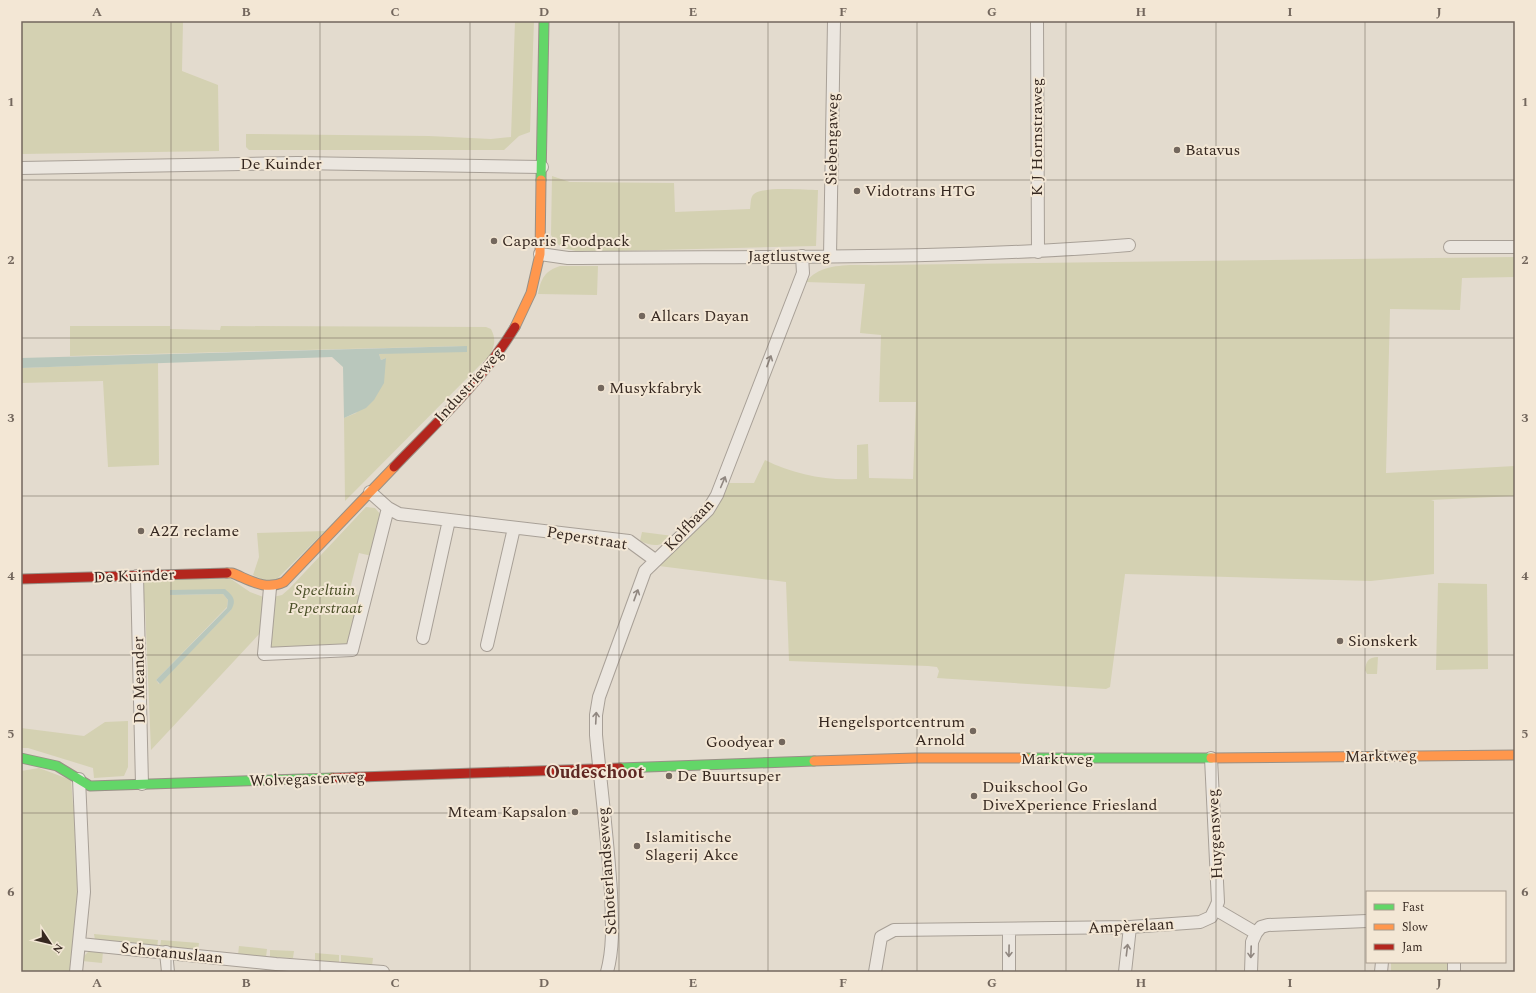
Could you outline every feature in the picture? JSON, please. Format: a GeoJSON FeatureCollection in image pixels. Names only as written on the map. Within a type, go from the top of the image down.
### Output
{"type":"FeatureCollection","features":[{"type":"Feature","properties":{"kind":"street","name":"Industrieweg"},"geometry":{"type":"LineString","coordinates":[[270,588],[278,587],[284,582],[473,384],[500,352],[516,326],[527,303],[534,282],[540,254],[544,21]]}},
{"type":"Feature","properties":{"kind":"street","name":"Siebengaweg"},"geometry":{"type":"LineString","coordinates":[[830,256],[834,21]]}},
{"type":"Feature","properties":{"kind":"street","name":"K J Hornstraweg"},"geometry":{"type":"LineString","coordinates":[[1037,21],[1038,252]]}},
{"type":"Feature","properties":{"kind":"street","name":"De Kuinder"},"geometry":{"type":"LineString","coordinates":[[21,168],[297,163],[542,167]]}},
{"type":"Feature","properties":{"kind":"street","name":"Jagtlustweg"},"geometry":{"type":"LineString","coordinates":[[540,254],[568,258],[830,256],[1038,252],[1129,245]]}},
{"type":"Feature","properties":{"kind":"street"},"geometry":{"type":"LineString","coordinates":[[1450,247],[1515,247]]}},
{"type":"Feature","properties":{"kind":"street","name":"Kolfbaan"},"geometry":{"type":"LineString","coordinates":[[600,770],[596,735],[596,715],[599,697],[645,571],[708,510],[717,495],[803,273],[802,256]]}},
{"type":"Feature","properties":{"kind":"street","name":"Peperstraat"},"geometry":{"type":"LineString","coordinates":[[370,492],[388,508],[399,514],[629,541],[655,560]]}},
{"type":"Feature","properties":{"kind":"street"},"geometry":{"type":"LineString","coordinates":[[270,588],[264,654],[352,650],[388,508]]}},
{"type":"Feature","properties":{"kind":"street"},"geometry":{"type":"LineString","coordinates":[[423,638],[449,520]]}},
{"type":"Feature","properties":{"kind":"street"},"geometry":{"type":"LineString","coordinates":[[487,645],[514,528]]}},
{"type":"Feature","properties":{"kind":"street","name":"De Kuinder"},"geometry":{"type":"LineString","coordinates":[[21,580],[232,573],[246,578],[255,584],[270,588]]}},
{"type":"Feature","properties":{"kind":"street","name":"De Meander"},"geometry":{"type":"LineString","coordinates":[[137,576],[142,784]]}},
{"type":"Feature","properties":{"kind":"street","name":"Marktweg"},"geometry":{"type":"LineString","coordinates":[[600,770],[916,758],[1212,758],[1515,755]]}},
{"type":"Feature","properties":{"kind":"street","name":"Wolvegasterweg"},"geometry":{"type":"LineString","coordinates":[[21,758],[57,766],[90,786],[600,770]]}},
{"type":"Feature","properties":{"kind":"street","name":"Huygensweg"},"geometry":{"type":"LineString","coordinates":[[1212,758],[1218,902],[1215,909]]}},
{"type":"Feature","properties":{"kind":"street","name":"Schoterlandseweg"},"geometry":{"type":"LineString","coordinates":[[600,770],[610,870],[612,930],[611,957],[607,972]]}},
{"type":"Feature","properties":{"kind":"street"},"geometry":{"type":"LineString","coordinates":[[76,972],[80,944],[84,886],[79,779]]}},
{"type":"Feature","properties":{"kind":"street"},"geometry":{"type":"LineString","coordinates":[[1215,909],[1256,933]]}},
{"type":"Feature","properties":{"kind":"street","name":"Ampèrelaan"},"geometry":{"type":"LineString","coordinates":[[875,972],[881,937],[894,930],[1009,930],[1130,927],[1200,922],[1210,917],[1215,909]]}},
{"type":"Feature","properties":{"kind":"street"},"geometry":{"type":"LineString","coordinates":[[1251,972],[1252,942],[1256,933],[1261,927],[1268,925],[1366,921]]}},
{"type":"Feature","properties":{"kind":"street"},"geometry":{"type":"LineString","coordinates":[[1125,972],[1130,927]]}},
{"type":"Feature","properties":{"kind":"street"},"geometry":{"type":"LineString","coordinates":[[1009,930],[1009,972]]}},
{"type":"Feature","properties":{"kind":"street","name":"Schotanuslaan"},"geometry":{"type":"LineString","coordinates":[[80,944],[166,952],[276,968],[383,972]]}},
{"type":"Feature","properties":{"kind":"street"},"geometry":{"type":"LineString","coordinates":[[166,952],[168,972]]}},
{"type":"Feature","properties":{"kind":"green space"},"geometry":{"type":"Polygon","coordinates":[[[21,21],[183,21],[182,71],[218,85],[219,151],[21,154],[21,21]]]}},
{"type":"Feature","properties":{"kind":"green space"},"geometry":{"type":"Polygon","coordinates":[[[515,21],[534,21],[530,132],[519,136],[504,150],[249,150],[246,147],[246,134],[429,136],[491,139],[511,137],[515,21]]]}},
{"type":"Feature","properties":{"kind":"green space"},"geometry":{"type":"Polygon","coordinates":[[[552,176],[570,182],[674,183],[675,212],[750,209],[754,194],[766,190],[818,190],[816,246],[580,252],[563,248],[555,242],[551,235],[552,176]]]}},
{"type":"Feature","properties":{"kind":"green space"},"geometry":{"type":"Polygon","coordinates":[[[1515,257],[1515,277],[1462,278],[1460,310],[1390,309],[1386,473],[1515,466],[1515,496],[1431,500],[1434,501],[1434,574],[1371,581],[1125,574],[1110,687],[1106,689],[937,678],[939,671],[937,667],[928,666],[789,661],[786,582],[659,566],[726,483],[754,483],[765,460],[810,476],[833,479],[857,479],[857,445],[868,444],[869,478],[913,479],[916,402],[879,402],[881,335],[860,333],[865,284],[806,282],[821,270],[831,267],[852,265],[1515,257]]]}},
{"type":"Feature","properties":{"kind":"green space"},"geometry":{"type":"Polygon","coordinates":[[[560,266],[598,266],[597,295],[538,294],[544,276],[551,270],[560,266]]]}},
{"type":"Feature","properties":{"kind":"green space"},"geometry":{"type":"Polygon","coordinates":[[[70,326],[170,326],[170,329],[220,330],[221,326],[486,327],[491,329],[494,336],[494,342],[490,355],[345,501],[344,418],[356,413],[386,358],[381,360],[379,354],[467,346],[70,356],[70,326]]]}},
{"type":"Feature","properties":{"kind":"green space"},"geometry":{"type":"Polygon","coordinates":[[[158,363],[159,465],[108,467],[103,381],[21,383],[21,368],[158,363]]]}},
{"type":"Feature","properties":{"kind":"green space","name":"Speeltuin Peperstraat"},"geometry":{"type":"Polygon","coordinates":[[[366,507],[375,508],[381,515],[372,556],[359,553],[349,593],[363,596],[351,646],[268,649],[273,597],[282,595],[289,589],[366,507]]]}},
{"type":"Feature","properties":{"kind":"green space"},"geometry":{"type":"Polygon","coordinates":[[[325,531],[277,579],[266,581],[253,575],[259,557],[257,533],[325,531]]]}},
{"type":"Feature","properties":{"kind":"green space"},"geometry":{"type":"Polygon","coordinates":[[[642,532],[673,536],[661,544],[654,545],[640,541],[642,532]]]}},
{"type":"Feature","properties":{"kind":"green space"},"geometry":{"type":"Polygon","coordinates":[[[137,576],[231,579],[250,592],[266,598],[262,631],[151,750],[145,605],[137,576]],[[170,590],[170,595],[223,594],[228,600],[227,607],[156,680],[159,684],[231,610],[230,594],[170,590]]]}},
{"type":"Feature","properties":{"kind":"green space"},"geometry":{"type":"Polygon","coordinates":[[[1438,583],[1487,584],[1488,669],[1436,670],[1438,583]]]}},
{"type":"Feature","properties":{"kind":"green space"},"geometry":{"type":"Polygon","coordinates":[[[1378,657],[1377,674],[1367,674],[1365,670],[1368,660],[1378,657]]]}},
{"type":"Feature","properties":{"kind":"green space"},"geometry":{"type":"Polygon","coordinates":[[[128,721],[128,767],[124,776],[94,778],[93,768],[28,748],[21,748],[21,728],[84,736],[105,722],[128,721]]]}},
{"type":"Feature","properties":{"kind":"green space"},"geometry":{"type":"Polygon","coordinates":[[[39,768],[71,780],[73,805],[75,805],[79,894],[70,972],[21,972],[21,771],[39,768]]]}},
{"type":"Feature","properties":{"kind":"green space"},"geometry":{"type":"Polygon","coordinates":[[[94,934],[158,940],[157,948],[95,940],[94,934]]]}},
{"type":"Feature","properties":{"kind":"green space"},"geometry":{"type":"Polygon","coordinates":[[[161,940],[199,943],[198,950],[160,948],[161,940]]]}},
{"type":"Feature","properties":{"kind":"green space"},"geometry":{"type":"Polygon","coordinates":[[[239,946],[267,949],[266,957],[238,955],[239,946]]]}},
{"type":"Feature","properties":{"kind":"green space"},"geometry":{"type":"Polygon","coordinates":[[[90,950],[103,951],[102,963],[82,961],[84,956],[90,950]]]}},
{"type":"Feature","properties":{"kind":"green space"},"geometry":{"type":"Polygon","coordinates":[[[270,950],[294,951],[293,958],[270,957],[270,950]]]}},
{"type":"Feature","properties":{"kind":"green space"},"geometry":{"type":"Polygon","coordinates":[[[315,953],[339,955],[339,963],[315,962],[315,953]]]}},
{"type":"Feature","properties":{"kind":"green space"},"geometry":{"type":"Polygon","coordinates":[[[341,955],[373,958],[372,966],[341,964],[341,955]]]}},
{"type":"Feature","properties":{"kind":"green space"},"geometry":{"type":"Polygon","coordinates":[[[1391,963],[1448,963],[1449,972],[1391,972],[1391,963]]]}},
{"type":"Feature","properties":{"kind":"shaded area"},"geometry":{"type":"Polygon","coordinates":[[[467,346],[467,352],[379,354],[381,360],[386,358],[384,383],[374,400],[366,408],[344,418],[343,367],[332,357],[21,368],[21,358],[467,346]]]}},
{"type":"Feature","properties":{"kind":"shaded area"},"geometry":{"type":"Polygon","coordinates":[[[225,589],[234,601],[231,610],[160,684],[156,680],[227,608],[228,600],[223,594],[170,595],[170,590],[225,589]]]}},
{"type":"Feature","properties":{"kind":"traffic: fast"},"geometry":{"type":"LineString","coordinates":[[541,180],[544,21]]}},
{"type":"Feature","properties":{"kind":"traffic: fast"},"geometry":{"type":"LineString","coordinates":[[21,758],[57,766],[90,786],[332,778]]}},
{"type":"Feature","properties":{"kind":"traffic: fast"},"geometry":{"type":"LineString","coordinates":[[1026,758],[1211,758]]}},
{"type":"Feature","properties":{"kind":"traffic: fast"},"geometry":{"type":"LineString","coordinates":[[620,768],[814,761]]}},
{"type":"Feature","properties":{"kind":"traffic: slow"},"geometry":{"type":"LineString","coordinates":[[515,327],[531,293],[540,254],[541,180]]}},
{"type":"Feature","properties":{"kind":"traffic: slow"},"geometry":{"type":"LineString","coordinates":[[227,573],[232,573],[264,585],[284,582],[394,467]]}},
{"type":"Feature","properties":{"kind":"traffic: slow"},"geometry":{"type":"LineString","coordinates":[[1211,758],[1515,755]]}},
{"type":"Feature","properties":{"kind":"traffic: slow"},"geometry":{"type":"LineString","coordinates":[[814,761],[916,758],[1026,758]]}},
{"type":"Feature","properties":{"kind":"traffic: jam"},"geometry":{"type":"LineString","coordinates":[[394,467],[474,383],[489,365],[515,327]]}},
{"type":"Feature","properties":{"kind":"traffic: jam"},"geometry":{"type":"LineString","coordinates":[[21,579],[227,573]]}},
{"type":"Feature","properties":{"kind":"traffic: jam"},"geometry":{"type":"LineString","coordinates":[[332,778],[620,768]]}},
{"type":"Feature","properties":{"kind":"place","name":"Batavus"},"geometry":{"type":"Point","coordinates":[1177,150]}},
{"type":"Feature","properties":{"kind":"place","name":"Vidotrans HTG"},"geometry":{"type":"Point","coordinates":[857,191]}},
{"type":"Feature","properties":{"kind":"place","name":"Caparis Foodpack"},"geometry":{"type":"Point","coordinates":[494,241]}},
{"type":"Feature","properties":{"kind":"place","name":"Allcars Dayan"},"geometry":{"type":"Point","coordinates":[642,316]}},
{"type":"Feature","properties":{"kind":"place","name":"Musykfabryk"},"geometry":{"type":"Point","coordinates":[601,388]}},
{"type":"Feature","properties":{"kind":"place","name":"A2Z reclame"},"geometry":{"type":"Point","coordinates":[141,531]}},
{"type":"Feature","properties":{"kind":"place","name":"Sionskerk"},"geometry":{"type":"Point","coordinates":[1340,641]}},
{"type":"Feature","properties":{"kind":"place","name":"Hengelsportcentrum Arnold"},"geometry":{"type":"Point","coordinates":[973,731]}},
{"type":"Feature","properties":{"kind":"place","name":"Goodyear"},"geometry":{"type":"Point","coordinates":[782,742]}},
{"type":"Feature","properties":{"kind":"place","name":"De Buurtsuper"},"geometry":{"type":"Point","coordinates":[669,776]}},
{"type":"Feature","properties":{"kind":"place","name":"Duikschool Go DiveXperience Friesland"},"geometry":{"type":"Point","coordinates":[974,796]}},
{"type":"Feature","properties":{"kind":"place","name":"Mteam Kapsalon"},"geometry":{"type":"Point","coordinates":[575,812]}},
{"type":"Feature","properties":{"kind":"place","name":"Islamitische Slagerij Akce"},"geometry":{"type":"Point","coordinates":[637,846]}},
{"type":"Feature","properties":{"kind":"district","name":"Oudeschoot"},"geometry":{"type":"Point","coordinates":[595,772]}}]}
